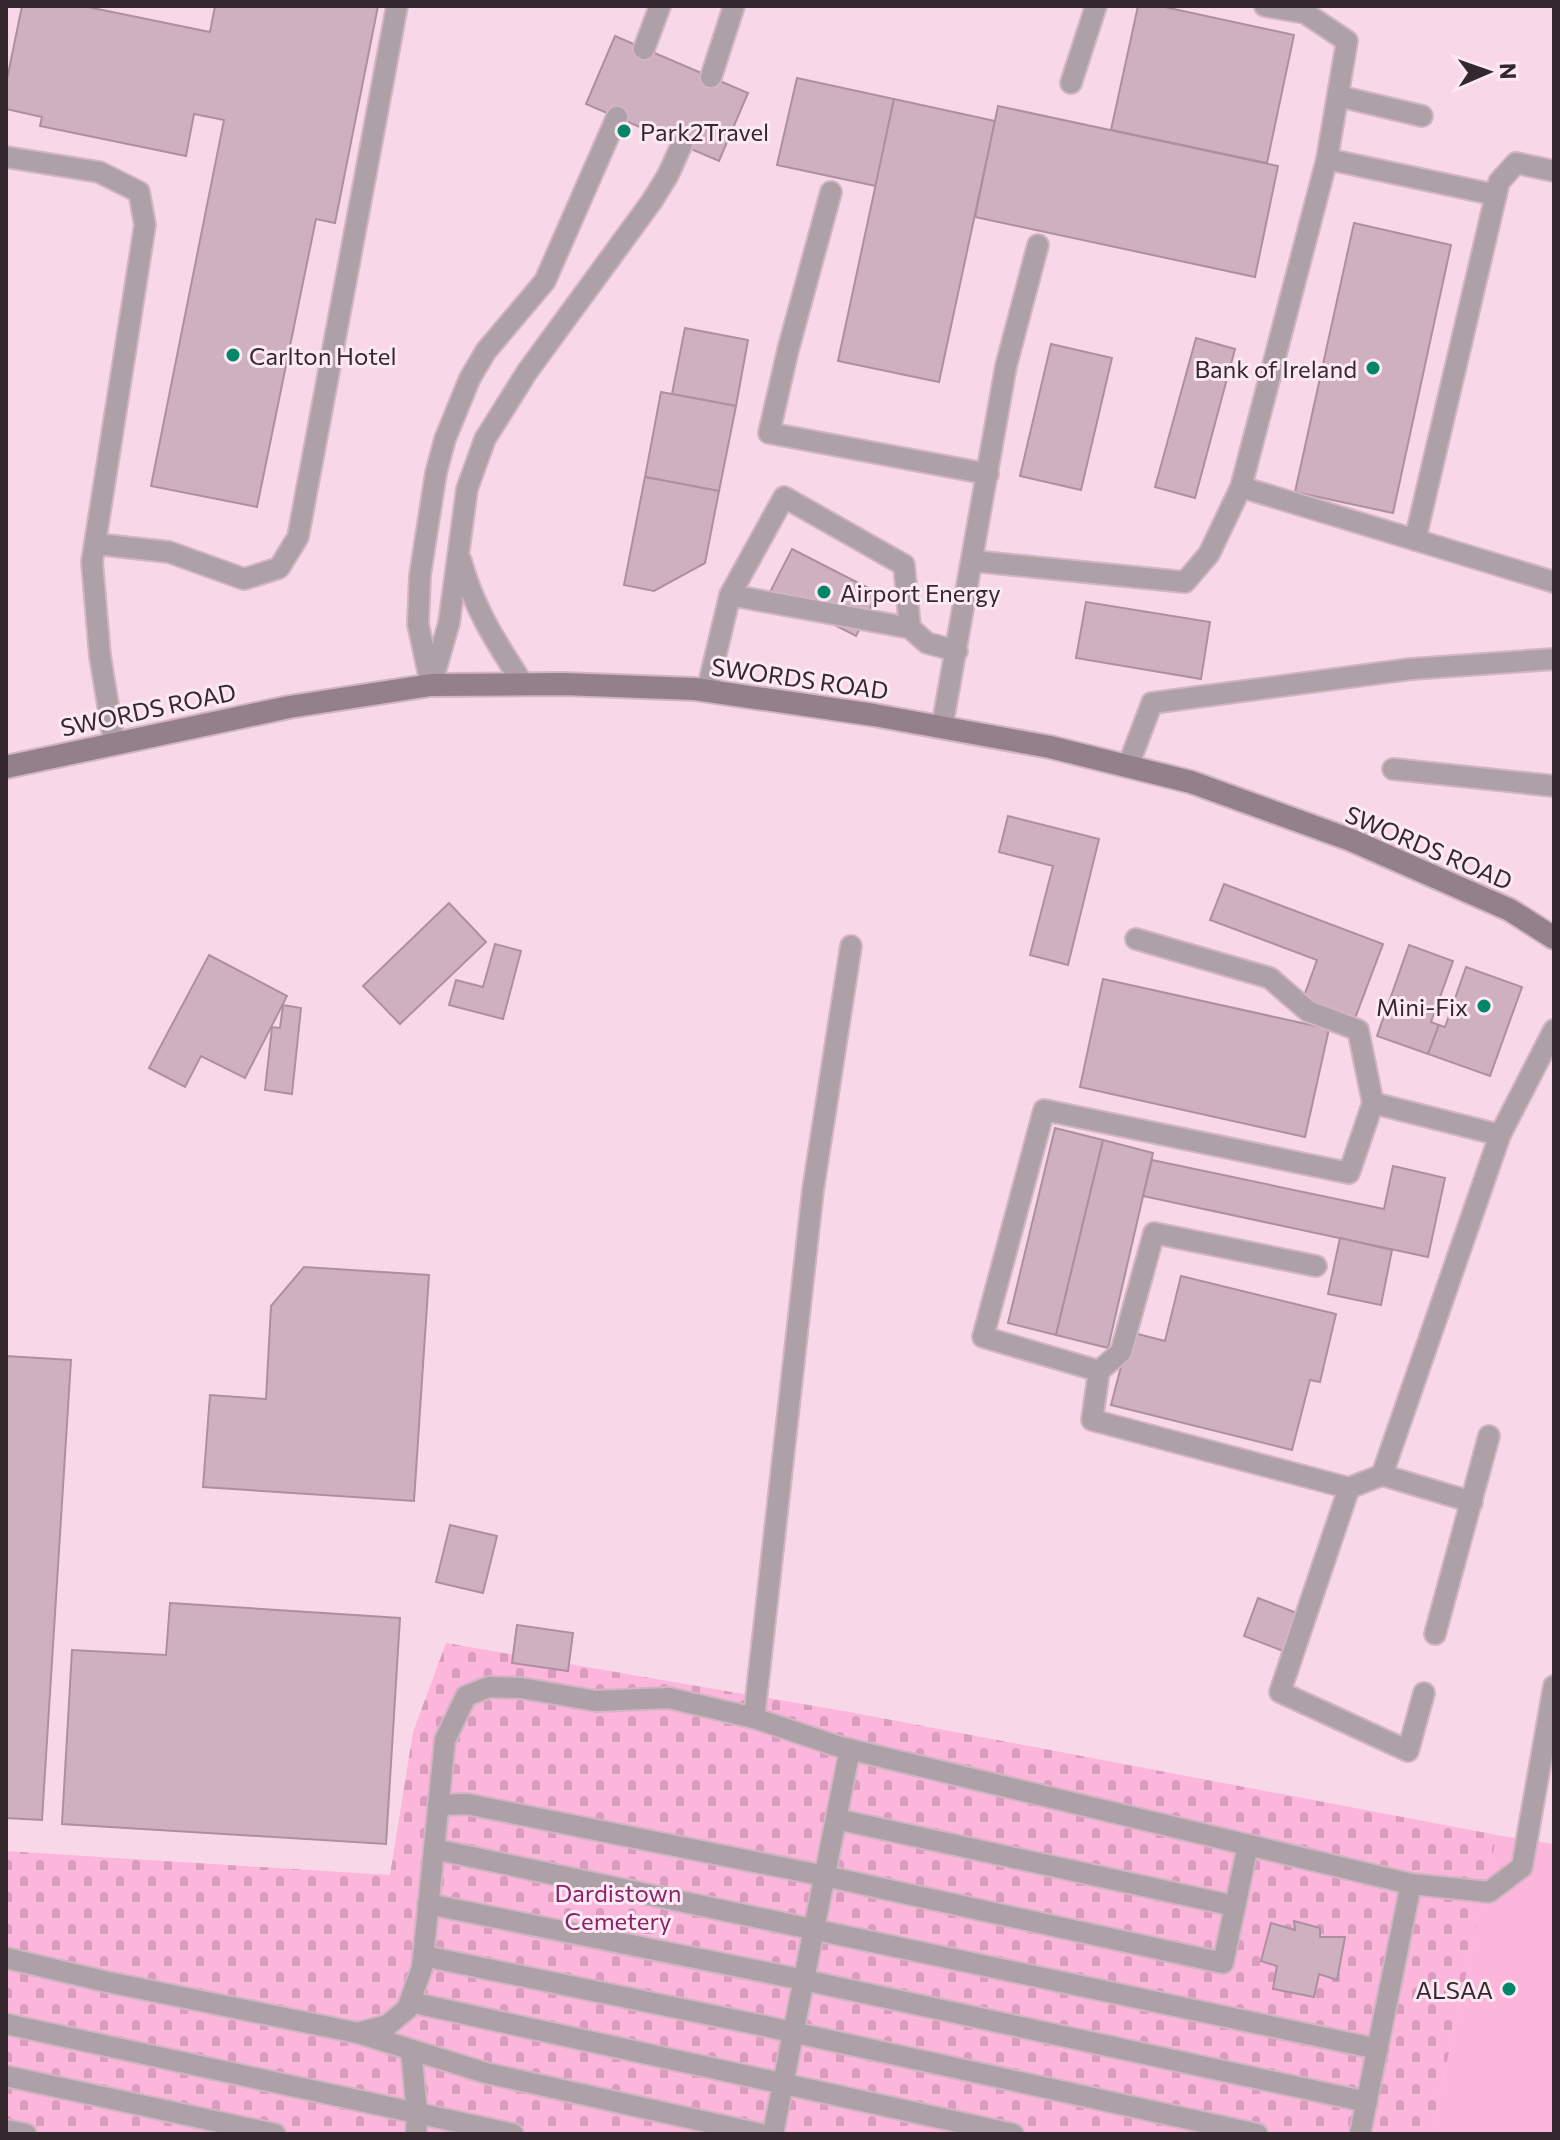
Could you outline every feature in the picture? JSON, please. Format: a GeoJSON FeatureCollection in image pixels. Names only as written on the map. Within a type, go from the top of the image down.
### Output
{"type":"FeatureCollection","features":[{"type":"Feature","properties":{"kind":"main road","name":"SWORDS ROAD"},"geometry":{"type":"LineString","coordinates":[[6,767],[289,707],[431,685],[523,684],[707,691],[874,715],[1050,747],[1191,782],[1351,840],[1510,910],[1554,938]]}},
{"type":"Feature","properties":{"kind":"lane"},"geometry":{"type":"LineString","coordinates":[[96,544],[169,552],[244,579],[279,568],[298,537],[397,6]]}},
{"type":"Feature","properties":{"kind":"lane"},"geometry":{"type":"LineString","coordinates":[[644,49],[660,6]]}},
{"type":"Feature","properties":{"kind":"lane"},"geometry":{"type":"LineString","coordinates":[[711,77],[734,6]]}},
{"type":"Feature","properties":{"kind":"lane"},"geometry":{"type":"LineString","coordinates":[[1071,83],[1096,6]]}},
{"type":"Feature","properties":{"kind":"lane"},"geometry":{"type":"LineString","coordinates":[[973,561],[1185,582],[1209,554],[1241,487],[1327,159],[1347,41],[1305,13],[1265,6]]}},
{"type":"Feature","properties":{"kind":"lane"},"geometry":{"type":"LineString","coordinates":[[1338,96],[1422,116]]}},
{"type":"Feature","properties":{"kind":"lane"},"geometry":{"type":"LineString","coordinates":[[431,685],[418,624],[420,575],[433,488],[445,439],[470,378],[486,351],[545,281],[617,117]]}},
{"type":"Feature","properties":{"kind":"lane"},"geometry":{"type":"LineString","coordinates":[[431,685],[449,623],[467,489],[485,439],[527,372],[652,201],[682,144]]}},
{"type":"Feature","properties":{"kind":"lane"},"geometry":{"type":"LineString","coordinates":[[6,157],[99,172],[139,192],[145,225],[92,562],[100,656],[114,742]]}},
{"type":"Feature","properties":{"kind":"lane"},"geometry":{"type":"LineString","coordinates":[[1327,159],[1496,195]]}},
{"type":"Feature","properties":{"kind":"lane"},"geometry":{"type":"LineString","coordinates":[[1415,540],[1499,182],[1516,163],[1554,171]]}},
{"type":"Feature","properties":{"kind":"lane"},"geometry":{"type":"LineString","coordinates":[[831,192],[769,433],[988,474]]}},
{"type":"Feature","properties":{"kind":"lane"},"geometry":{"type":"LineString","coordinates":[[942,727],[1006,366],[1038,245]]}},
{"type":"Feature","properties":{"kind":"lane"},"geometry":{"type":"LineString","coordinates":[[1241,487],[1554,582]]}},
{"type":"Feature","properties":{"kind":"lane"},"geometry":{"type":"LineString","coordinates":[[707,691],[730,595],[784,497],[904,565],[910,628]]}},
{"type":"Feature","properties":{"kind":"lane"},"geometry":{"type":"LineString","coordinates":[[458,550],[469,593],[482,621],[523,684]]}},
{"type":"Feature","properties":{"kind":"lane"},"geometry":{"type":"LineString","coordinates":[[730,595],[910,628],[927,643],[957,651]]}},
{"type":"Feature","properties":{"kind":"lane"},"geometry":{"type":"LineString","coordinates":[[1128,766],[1152,703],[1411,669],[1554,659]]}},
{"type":"Feature","properties":{"kind":"lane"},"geometry":{"type":"LineString","coordinates":[[1393,769],[1554,786]]}},
{"type":"Feature","properties":{"kind":"lane"},"geometry":{"type":"LineString","coordinates":[[1099,1371],[983,1337],[1044,1110],[1349,1173],[1373,1103],[1358,1030],[1308,1011],[1270,978],[1136,939]]}},
{"type":"Feature","properties":{"kind":"lane"},"geometry":{"type":"LineString","coordinates":[[754,1718],[813,1190],[851,946]]}},
{"type":"Feature","properties":{"kind":"lane"},"geometry":{"type":"LineString","coordinates":[[1382,1475],[1500,1135],[1554,1030]]}},
{"type":"Feature","properties":{"kind":"lane"},"geometry":{"type":"LineString","coordinates":[[1373,1103],[1500,1135]]}},
{"type":"Feature","properties":{"kind":"lane"},"geometry":{"type":"LineString","coordinates":[[1316,1266],[1154,1233],[1121,1352],[1099,1371],[1092,1420],[1349,1488],[1382,1475],[1472,1502]]}},
{"type":"Feature","properties":{"kind":"lane"},"geometry":{"type":"LineString","coordinates":[[1435,1634],[1489,1436]]}},
{"type":"Feature","properties":{"kind":"lane"},"geometry":{"type":"LineString","coordinates":[[1349,1488],[1280,1692],[1408,1751],[1424,1693]]}},
{"type":"Feature","properties":{"kind":"lane"},"geometry":{"type":"LineString","coordinates":[[6,1958],[358,2033],[388,2025],[407,2009],[422,1968],[445,1740],[466,1696],[489,1687],[521,1688],[596,1701],[669,1698],[754,1718],[850,1749],[1411,1884],[1489,1892],[1522,1867],[1554,1686]]}},
{"type":"Feature","properties":{"kind":"lane"},"geometry":{"type":"LineString","coordinates":[[773,2134],[850,1749]]}},
{"type":"Feature","properties":{"kind":"lane"},"geometry":{"type":"LineString","coordinates":[[438,1805],[467,1804],[825,1876],[1223,1963],[1248,1845]]}},
{"type":"Feature","properties":{"kind":"lane"},"geometry":{"type":"LineString","coordinates":[[836,1819],[1235,1906]]}},
{"type":"Feature","properties":{"kind":"lane"},"geometry":{"type":"LineString","coordinates":[[434,1849],[1378,2049]]}},
{"type":"Feature","properties":{"kind":"lane"},"geometry":{"type":"LineString","coordinates":[[1360,2134],[1411,1884]]}},
{"type":"Feature","properties":{"kind":"lane"},"geometry":{"type":"LineString","coordinates":[[428,1904],[804,1980],[1367,2102]]}},
{"type":"Feature","properties":{"kind":"lane"},"geometry":{"type":"LineString","coordinates":[[424,1956],[1257,2134]]}},
{"type":"Feature","properties":{"kind":"lane"},"geometry":{"type":"LineString","coordinates":[[410,2002],[1013,2134]]}},
{"type":"Feature","properties":{"kind":"lane"},"geometry":{"type":"LineString","coordinates":[[6,2024],[513,2134]]}},
{"type":"Feature","properties":{"kind":"lane"},"geometry":{"type":"LineString","coordinates":[[351,2031],[486,2073],[761,2134]]}},
{"type":"Feature","properties":{"kind":"lane"},"geometry":{"type":"LineString","coordinates":[[411,2050],[416,2134]]}},
{"type":"Feature","properties":{"kind":"lane"},"geometry":{"type":"LineString","coordinates":[[6,2076],[275,2134]]}},
{"type":"Feature","properties":{"kind":"lane"},"geometry":{"type":"LineString","coordinates":[[6,2130],[26,2134]]}},
{"type":"Feature","properties":{"kind":"green space","name":"Dardistown Cemetery"},"geometry":{"type":"Polygon","coordinates":[[[446,1643],[855,1713],[1497,1835],[1431,2134],[6,2134],[6,1851],[390,1875],[413,1732],[446,1643]]]}},
{"type":"Feature","properties":{"kind":"green space","name":"ALSAA"},"geometry":{"type":"Polygon","coordinates":[[[1497,1835],[1554,1844],[1554,2134],[1431,2134],[1497,1835]]]}},
{"type":"Feature","properties":{"kind":"building","name":"Carlton Hotel"},"geometry":{"type":"Polygon","coordinates":[[[22,6],[83,6],[210,32],[215,6],[378,6],[335,223],[316,219],[257,507],[151,486],[224,120],[194,114],[186,156],[40,126],[42,117],[6,109],[6,84],[22,6]]]}},
{"type":"Feature","properties":{"kind":"building"},"geometry":{"type":"Polygon","coordinates":[[[1138,6],[1160,6],[1294,35],[1267,163],[1111,130],[1138,6]]]}},
{"type":"Feature","properties":{"kind":"building"},"geometry":{"type":"Polygon","coordinates":[[[615,36],[748,93],[719,161],[586,104],[615,36]]]}},
{"type":"Feature","properties":{"kind":"building"},"geometry":{"type":"Polygon","coordinates":[[[797,78],[894,99],[876,186],[777,165],[797,78]]]}},
{"type":"Feature","properties":{"kind":"building"},"geometry":{"type":"Polygon","coordinates":[[[894,99],[995,121],[939,382],[838,361],[894,99]]]}},
{"type":"Feature","properties":{"kind":"building"},"geometry":{"type":"Polygon","coordinates":[[[998,106],[1278,166],[1255,277],[975,217],[998,106]]]}},
{"type":"Feature","properties":{"kind":"building","name":"Bank of Ireland"},"geometry":{"type":"Polygon","coordinates":[[[1354,223],[1451,245],[1393,513],[1295,492],[1354,223]]]}},
{"type":"Feature","properties":{"kind":"building"},"geometry":{"type":"Polygon","coordinates":[[[685,328],[748,340],[736,406],[672,394],[685,328]]]}},
{"type":"Feature","properties":{"kind":"building"},"geometry":{"type":"Polygon","coordinates":[[[1196,338],[1235,349],[1195,498],[1155,487],[1196,338]]]}},
{"type":"Feature","properties":{"kind":"building"},"geometry":{"type":"Polygon","coordinates":[[[1051,344],[1112,358],[1081,490],[1020,476],[1051,344]]]}},
{"type":"Feature","properties":{"kind":"building"},"geometry":{"type":"Polygon","coordinates":[[[661,392],[736,406],[719,491],[645,477],[661,392]]]}},
{"type":"Feature","properties":{"kind":"building"},"geometry":{"type":"Polygon","coordinates":[[[645,477],[719,491],[705,563],[654,591],[624,585],[645,477]]]}},
{"type":"Feature","properties":{"kind":"building","name":"Airport Energy"},"geometry":{"type":"Polygon","coordinates":[[[792,549],[878,593],[856,636],[770,592],[792,549]]]}},
{"type":"Feature","properties":{"kind":"building"},"geometry":{"type":"Polygon","coordinates":[[[1086,602],[1210,622],[1201,679],[1076,658],[1086,602]]]}},
{"type":"Feature","properties":{"kind":"building"},"geometry":{"type":"Polygon","coordinates":[[[1008,816],[1099,839],[1068,965],[1030,955],[1053,866],[999,852],[1008,816]]]}},
{"type":"Feature","properties":{"kind":"building"},"geometry":{"type":"Polygon","coordinates":[[[1224,884],[1383,944],[1354,1021],[1302,1002],[1317,960],[1210,920],[1224,884]]]}},
{"type":"Feature","properties":{"kind":"building"},"geometry":{"type":"Polygon","coordinates":[[[449,903],[486,942],[400,1024],[363,986],[449,903]]]}},
{"type":"Feature","properties":{"kind":"building"},"geometry":{"type":"Polygon","coordinates":[[[495,944],[521,951],[503,1019],[449,1005],[456,980],[483,987],[495,944]]]}},
{"type":"Feature","properties":{"kind":"building"},"geometry":{"type":"Polygon","coordinates":[[[1409,945],[1453,961],[1431,1022],[1439,1025],[1428,1054],[1377,1036],[1409,945]]]}},
{"type":"Feature","properties":{"kind":"building"},"geometry":{"type":"Polygon","coordinates":[[[209,955],[287,996],[245,1078],[201,1056],[185,1087],[149,1068],[209,955]]]}},
{"type":"Feature","properties":{"kind":"building","name":"Mini-Fix"},"geometry":{"type":"Polygon","coordinates":[[[1466,967],[1522,987],[1490,1076],[1428,1054],[1439,1025],[1445,1027],[1466,967]]]}},
{"type":"Feature","properties":{"kind":"building"},"geometry":{"type":"Polygon","coordinates":[[[1103,979],[1329,1029],[1305,1137],[1080,1087],[1103,979]]]}},
{"type":"Feature","properties":{"kind":"building"},"geometry":{"type":"Polygon","coordinates":[[[283,1005],[301,1008],[292,1094],[265,1090],[272,1027],[280,1028],[283,1005]]]}},
{"type":"Feature","properties":{"kind":"building"},"geometry":{"type":"Polygon","coordinates":[[[1055,1128],[1103,1140],[1056,1335],[1008,1323],[1055,1128]]]}},
{"type":"Feature","properties":{"kind":"building"},"geometry":{"type":"Polygon","coordinates":[[[1103,1140],[1153,1153],[1108,1348],[1056,1335],[1103,1140]]]}},
{"type":"Feature","properties":{"kind":"building"},"geometry":{"type":"Polygon","coordinates":[[[1152,1160],[1384,1209],[1393,1166],[1445,1178],[1428,1257],[1143,1196],[1152,1160]]]}},
{"type":"Feature","properties":{"kind":"building"},"geometry":{"type":"Polygon","coordinates":[[[1340,1238],[1392,1250],[1381,1305],[1328,1294],[1340,1238]]]}},
{"type":"Feature","properties":{"kind":"building"},"geometry":{"type":"Polygon","coordinates":[[[304,1267],[429,1275],[414,1501],[203,1487],[210,1395],[266,1399],[271,1306],[304,1267]]]}},
{"type":"Feature","properties":{"kind":"building"},"geometry":{"type":"Polygon","coordinates":[[[1181,1276],[1336,1314],[1320,1382],[1310,1380],[1292,1450],[1111,1405],[1130,1332],[1165,1341],[1181,1276]]]}},
{"type":"Feature","properties":{"kind":"building"},"geometry":{"type":"Polygon","coordinates":[[[6,1356],[71,1360],[42,1820],[6,1818],[6,1356]]]}},
{"type":"Feature","properties":{"kind":"building"},"geometry":{"type":"Polygon","coordinates":[[[450,1525],[497,1536],[483,1593],[436,1582],[450,1525]]]}},
{"type":"Feature","properties":{"kind":"building"},"geometry":{"type":"Polygon","coordinates":[[[1258,1598],[1297,1613],[1283,1651],[1244,1636],[1258,1598]]]}},
{"type":"Feature","properties":{"kind":"building"},"geometry":{"type":"Polygon","coordinates":[[[170,1603],[400,1618],[386,1844],[62,1824],[72,1650],[166,1655],[170,1603]]]}},
{"type":"Feature","properties":{"kind":"building"},"geometry":{"type":"Polygon","coordinates":[[[517,1625],[573,1633],[568,1671],[512,1663],[517,1625]]]}},
{"type":"Feature","properties":{"kind":"building"},"geometry":{"type":"Polygon","coordinates":[[[1294,1921],[1320,1928],[1320,1937],[1345,1937],[1337,1980],[1319,1974],[1314,1997],[1273,1989],[1277,1966],[1261,1961],[1271,1923],[1295,1930],[1294,1921]]]}},
{"type":"Feature","properties":{"kind":"place","name":"Park2Travel"},"geometry":{"type":"Point","coordinates":[624,131]}},
{"type":"Feature","properties":{"kind":"place","name":"Carlton Hotel"},"geometry":{"type":"Point","coordinates":[233,355]}},
{"type":"Feature","properties":{"kind":"place","name":"Bank of Ireland"},"geometry":{"type":"Point","coordinates":[1373,368]}},
{"type":"Feature","properties":{"kind":"place","name":"Airport Energy"},"geometry":{"type":"Point","coordinates":[824,592]}},
{"type":"Feature","properties":{"kind":"place","name":"Mini-Fix"},"geometry":{"type":"Point","coordinates":[1484,1006]}},
{"type":"Feature","properties":{"kind":"place","name":"ALSAA"},"geometry":{"type":"Point","coordinates":[1509,1989]}}]}
